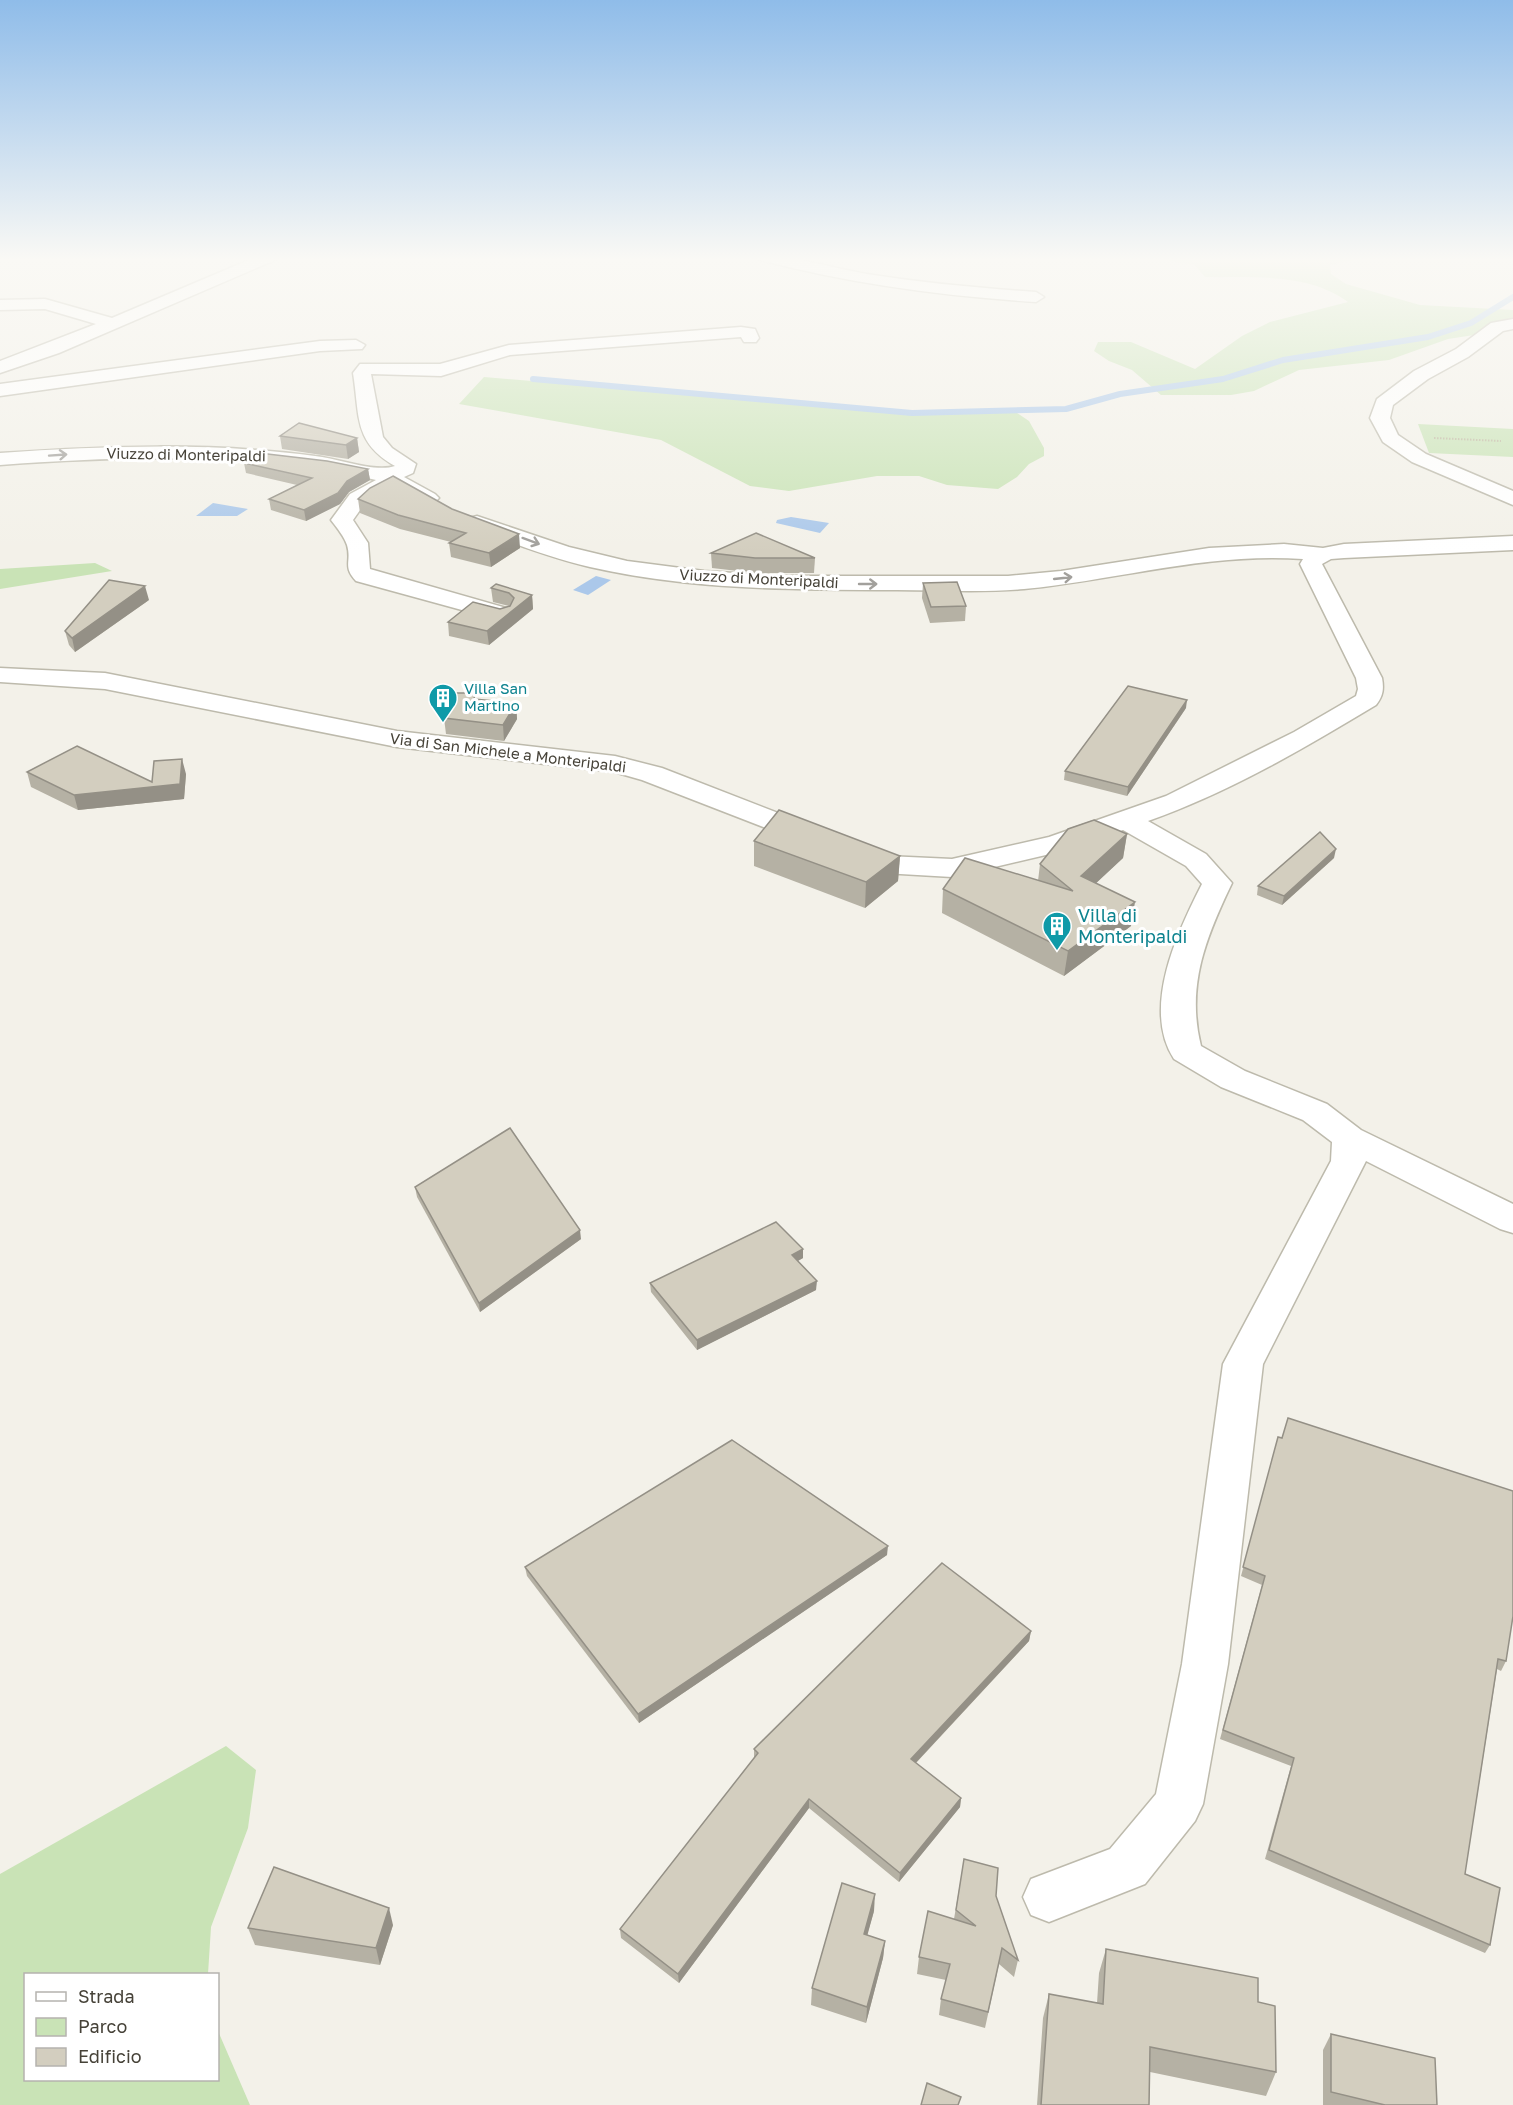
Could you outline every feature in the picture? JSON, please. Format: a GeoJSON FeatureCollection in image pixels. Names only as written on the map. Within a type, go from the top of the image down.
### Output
{"type":"FeatureCollection","features":[{"type":"Feature","properties":{"kind":"street"},"geometry":{"type":"LineString","coordinates":[[0,367],[39,355]]}},
{"type":"Feature","properties":{"kind":"street"},"geometry":{"type":"LineString","coordinates":[[0,390],[253,355]]}},
{"type":"Feature","properties":{"kind":"street"},"geometry":{"type":"LineString","coordinates":[[491,355],[441,370],[367,368],[362,373],[373,438],[385,452],[406,464],[406,469],[362,492],[351,502],[342,520],[359,544],[361,554],[358,570],[364,576],[502,614]]}},
{"type":"Feature","properties":{"kind":"street"},"geometry":{"type":"LineString","coordinates":[[1458,355],[1421,375],[1384,403],[1380,418],[1388,435],[1419,458],[1513,499]]}},
{"type":"Feature","properties":{"kind":"street","name":"Viuzzo di Monteripaldi"},"geometry":{"type":"LineString","coordinates":[[0,459],[85,453],[255,454],[333,464],[391,478],[442,506]]}},
{"type":"Feature","properties":{"kind":"street","name":"Viuzzo di Monteripaldi"},"geometry":{"type":"LineString","coordinates":[[462,516],[589,560],[680,576],[792,584],[1022,582],[1095,574],[1176,559],[1292,550],[1321,554]]}},
{"type":"Feature","properties":{"kind":"street"},"geometry":{"type":"LineString","coordinates":[[1321,554],[1513,543]]}},
{"type":"Feature","properties":{"kind":"street","name":"Via di San Michele a Monteripaldi"},"geometry":{"type":"LineString","coordinates":[[0,675],[105,681],[397,739],[615,764],[652,774],[883,864],[952,868],[1057,844],[1176,802],[1303,738],[1367,700],[1371,690],[1369,678],[1311,564],[1321,554]]}},
{"type":"Feature","properties":{"kind":"street"},"geometry":{"type":"LineString","coordinates":[[1125,820],[1196,860],[1217,883],[1194,930],[1177,987],[1178,1026],[1186,1052],[1233,1079],[1315,1112],[1349,1138],[1513,1220]]}},
{"type":"Feature","properties":{"kind":"street"},"geometry":{"type":"LineString","coordinates":[[1048,1897],[1127,1867],[1178,1804],[1205,1664],[1243,1364],[1349,1161],[1349,1138]]}},
{"type":"Feature","properties":{"kind":"path"},"geometry":{"type":"LineString","coordinates":[[1388,435],[1501,441]]}},
{"type":"Feature","properties":{"kind":"green space"},"geometry":{"type":"Polygon","coordinates":[[[1100,355],[1162,355],[1195,369],[1215,355],[1402,355],[1389,360],[1299,370],[1254,391],[1231,395],[1161,395],[1132,370],[1100,355]]]}},
{"type":"Feature","properties":{"kind":"green space"},"geometry":{"type":"Polygon","coordinates":[[[484,377],[912,413],[1014,411],[1029,421],[1044,448],[1044,456],[1029,464],[1017,477],[998,489],[947,485],[919,476],[877,476],[789,491],[750,486],[661,440],[459,404],[484,377]]]}},
{"type":"Feature","properties":{"kind":"green space"},"geometry":{"type":"Polygon","coordinates":[[[1418,424],[1513,429],[1513,457],[1429,453],[1418,424]]]}},
{"type":"Feature","properties":{"kind":"green space"},"geometry":{"type":"Polygon","coordinates":[[[95,563],[112,571],[0,589],[0,569],[95,563]]]}},
{"type":"Feature","properties":{"kind":"green space"},"geometry":{"type":"Polygon","coordinates":[[[226,1746],[256,1770],[248,1828],[211,1927],[208,1973],[24,1973],[24,2081],[219,2081],[219,2033],[250,2105],[0,2105],[0,1874],[226,1746]]]}},
{"type":"Feature","properties":{"kind":"water"},"geometry":{"type":"Polygon","coordinates":[[[213,503],[248,509],[237,516],[196,516],[213,503]]]}},
{"type":"Feature","properties":{"kind":"water"},"geometry":{"type":"Polygon","coordinates":[[[791,517],[829,523],[820,533],[776,523],[777,520],[791,517]]]}},
{"type":"Feature","properties":{"kind":"water"},"geometry":{"type":"Polygon","coordinates":[[[596,576],[611,580],[588,595],[573,590],[596,576]]]}},
{"type":"Feature","properties":{"kind":"building"},"geometry":{"type":"Polygon","coordinates":[[[299,423],[357,438],[346,445],[280,436],[299,423]]]}},
{"type":"Feature","properties":{"kind":"building"},"geometry":{"type":"Polygon","coordinates":[[[259,453],[327,461],[368,469],[347,481],[338,493],[304,510],[269,499],[312,478],[244,463],[259,453]]]}},
{"type":"Feature","properties":{"kind":"building"},"geometry":{"type":"Polygon","coordinates":[[[393,476],[452,509],[519,534],[489,553],[449,543],[466,533],[398,515],[358,499],[370,488],[393,476]]]}},
{"type":"Feature","properties":{"kind":"building"},"geometry":{"type":"Polygon","coordinates":[[[756,533],[815,558],[755,558],[711,553],[756,533]]]}},
{"type":"Feature","properties":{"kind":"building"},"geometry":{"type":"Polygon","coordinates":[[[109,580],[145,586],[72,638],[65,631],[109,580]]]}},
{"type":"Feature","properties":{"kind":"building"},"geometry":{"type":"Polygon","coordinates":[[[957,582],[966,606],[931,607],[923,583],[957,582]]]}},
{"type":"Feature","properties":{"kind":"building"},"geometry":{"type":"Polygon","coordinates":[[[496,584],[532,595],[487,631],[448,622],[473,602],[500,609],[510,606],[514,598],[509,593],[491,588],[496,584]]]}},
{"type":"Feature","properties":{"kind":"building"},"geometry":{"type":"Polygon","coordinates":[[[1128,686],[1187,700],[1128,787],[1065,771],[1128,686]]]}},
{"type":"Feature","properties":{"kind":"building"},"geometry":{"type":"Polygon","coordinates":[[[448,693],[475,693],[474,699],[516,703],[503,725],[444,718],[448,693]]]}},
{"type":"Feature","properties":{"kind":"building"},"geometry":{"type":"Polygon","coordinates":[[[77,746],[152,782],[154,761],[182,759],[180,784],[74,795],[27,772],[77,746]]]}},
{"type":"Feature","properties":{"kind":"building"},"geometry":{"type":"Polygon","coordinates":[[[779,810],[900,856],[866,882],[754,841],[779,810]]]}},
{"type":"Feature","properties":{"kind":"building"},"geometry":{"type":"Polygon","coordinates":[[[1094,820],[1127,834],[1081,876],[1135,902],[1068,951],[943,889],[965,858],[1073,891],[1040,864],[1068,829],[1094,820]]]}},
{"type":"Feature","properties":{"kind":"building"},"geometry":{"type":"Polygon","coordinates":[[[1320,832],[1336,849],[1284,896],[1258,886],[1320,832]]]}},
{"type":"Feature","properties":{"kind":"building"},"geometry":{"type":"Polygon","coordinates":[[[510,1128],[580,1230],[479,1303],[415,1187],[510,1128]]]}},
{"type":"Feature","properties":{"kind":"building"},"geometry":{"type":"Polygon","coordinates":[[[776,1222],[803,1249],[792,1255],[817,1281],[697,1340],[650,1283],[776,1222]]]}},
{"type":"Feature","properties":{"kind":"building"},"geometry":{"type":"Polygon","coordinates":[[[1288,1418],[1513,1491],[1513,1616],[1506,1661],[1498,1659],[1465,1874],[1500,1888],[1490,1945],[1269,1850],[1294,1758],[1223,1730],[1265,1576],[1243,1567],[1278,1437],[1282,1438],[1288,1418]]]}},
{"type":"Feature","properties":{"kind":"building"},"geometry":{"type":"Polygon","coordinates":[[[732,1440],[888,1546],[638,1714],[525,1567],[732,1440]]]}},
{"type":"Feature","properties":{"kind":"building"},"geometry":{"type":"Polygon","coordinates":[[[942,1563],[1031,1631],[911,1759],[961,1798],[900,1873],[809,1799],[678,1974],[620,1929],[758,1753],[754,1749],[942,1563]]]}},
{"type":"Feature","properties":{"kind":"building"},"geometry":{"type":"Polygon","coordinates":[[[964,1859],[998,1868],[996,1896],[1018,1960],[1002,1948],[988,2012],[941,1999],[950,1964],[919,1957],[928,1911],[976,1926],[956,1910],[964,1859]]]}},
{"type":"Feature","properties":{"kind":"building"},"geometry":{"type":"Polygon","coordinates":[[[274,1867],[389,1908],[376,1948],[248,1928],[274,1867]]]}},
{"type":"Feature","properties":{"kind":"building"},"geometry":{"type":"Polygon","coordinates":[[[842,1883],[875,1894],[864,1934],[885,1941],[867,2007],[812,1988],[842,1883]]]}},
{"type":"Feature","properties":{"kind":"building"},"geometry":{"type":"Polygon","coordinates":[[[1106,1949],[1258,1978],[1258,2002],[1275,2006],[1276,2072],[1150,2047],[1149,2105],[1041,2105],[1049,1994],[1103,2004],[1106,1949]]]}},
{"type":"Feature","properties":{"kind":"building"},"geometry":{"type":"Polygon","coordinates":[[[1331,2034],[1435,2058],[1437,2105],[1385,2105],[1331,2092],[1331,2034]]]}},
{"type":"Feature","properties":{"kind":"building"},"geometry":{"type":"Polygon","coordinates":[[[927,2083],[961,2097],[958,2105],[921,2105],[927,2083]]]}},
{"type":"Feature","properties":{"kind":"waterway"},"geometry":{"type":"LineString","coordinates":[[533,379],[912,413],[1066,409],[1120,394],[1223,379],[1283,360],[1313,355]]}},
{"type":"Feature","properties":{"kind":"place","name":"Villa San Martino"},"geometry":{"type":"Point","coordinates":[443,724]}},
{"type":"Feature","properties":{"kind":"place","name":"Villa di Monteripaldi"},"geometry":{"type":"Point","coordinates":[1057,952]}}]}
